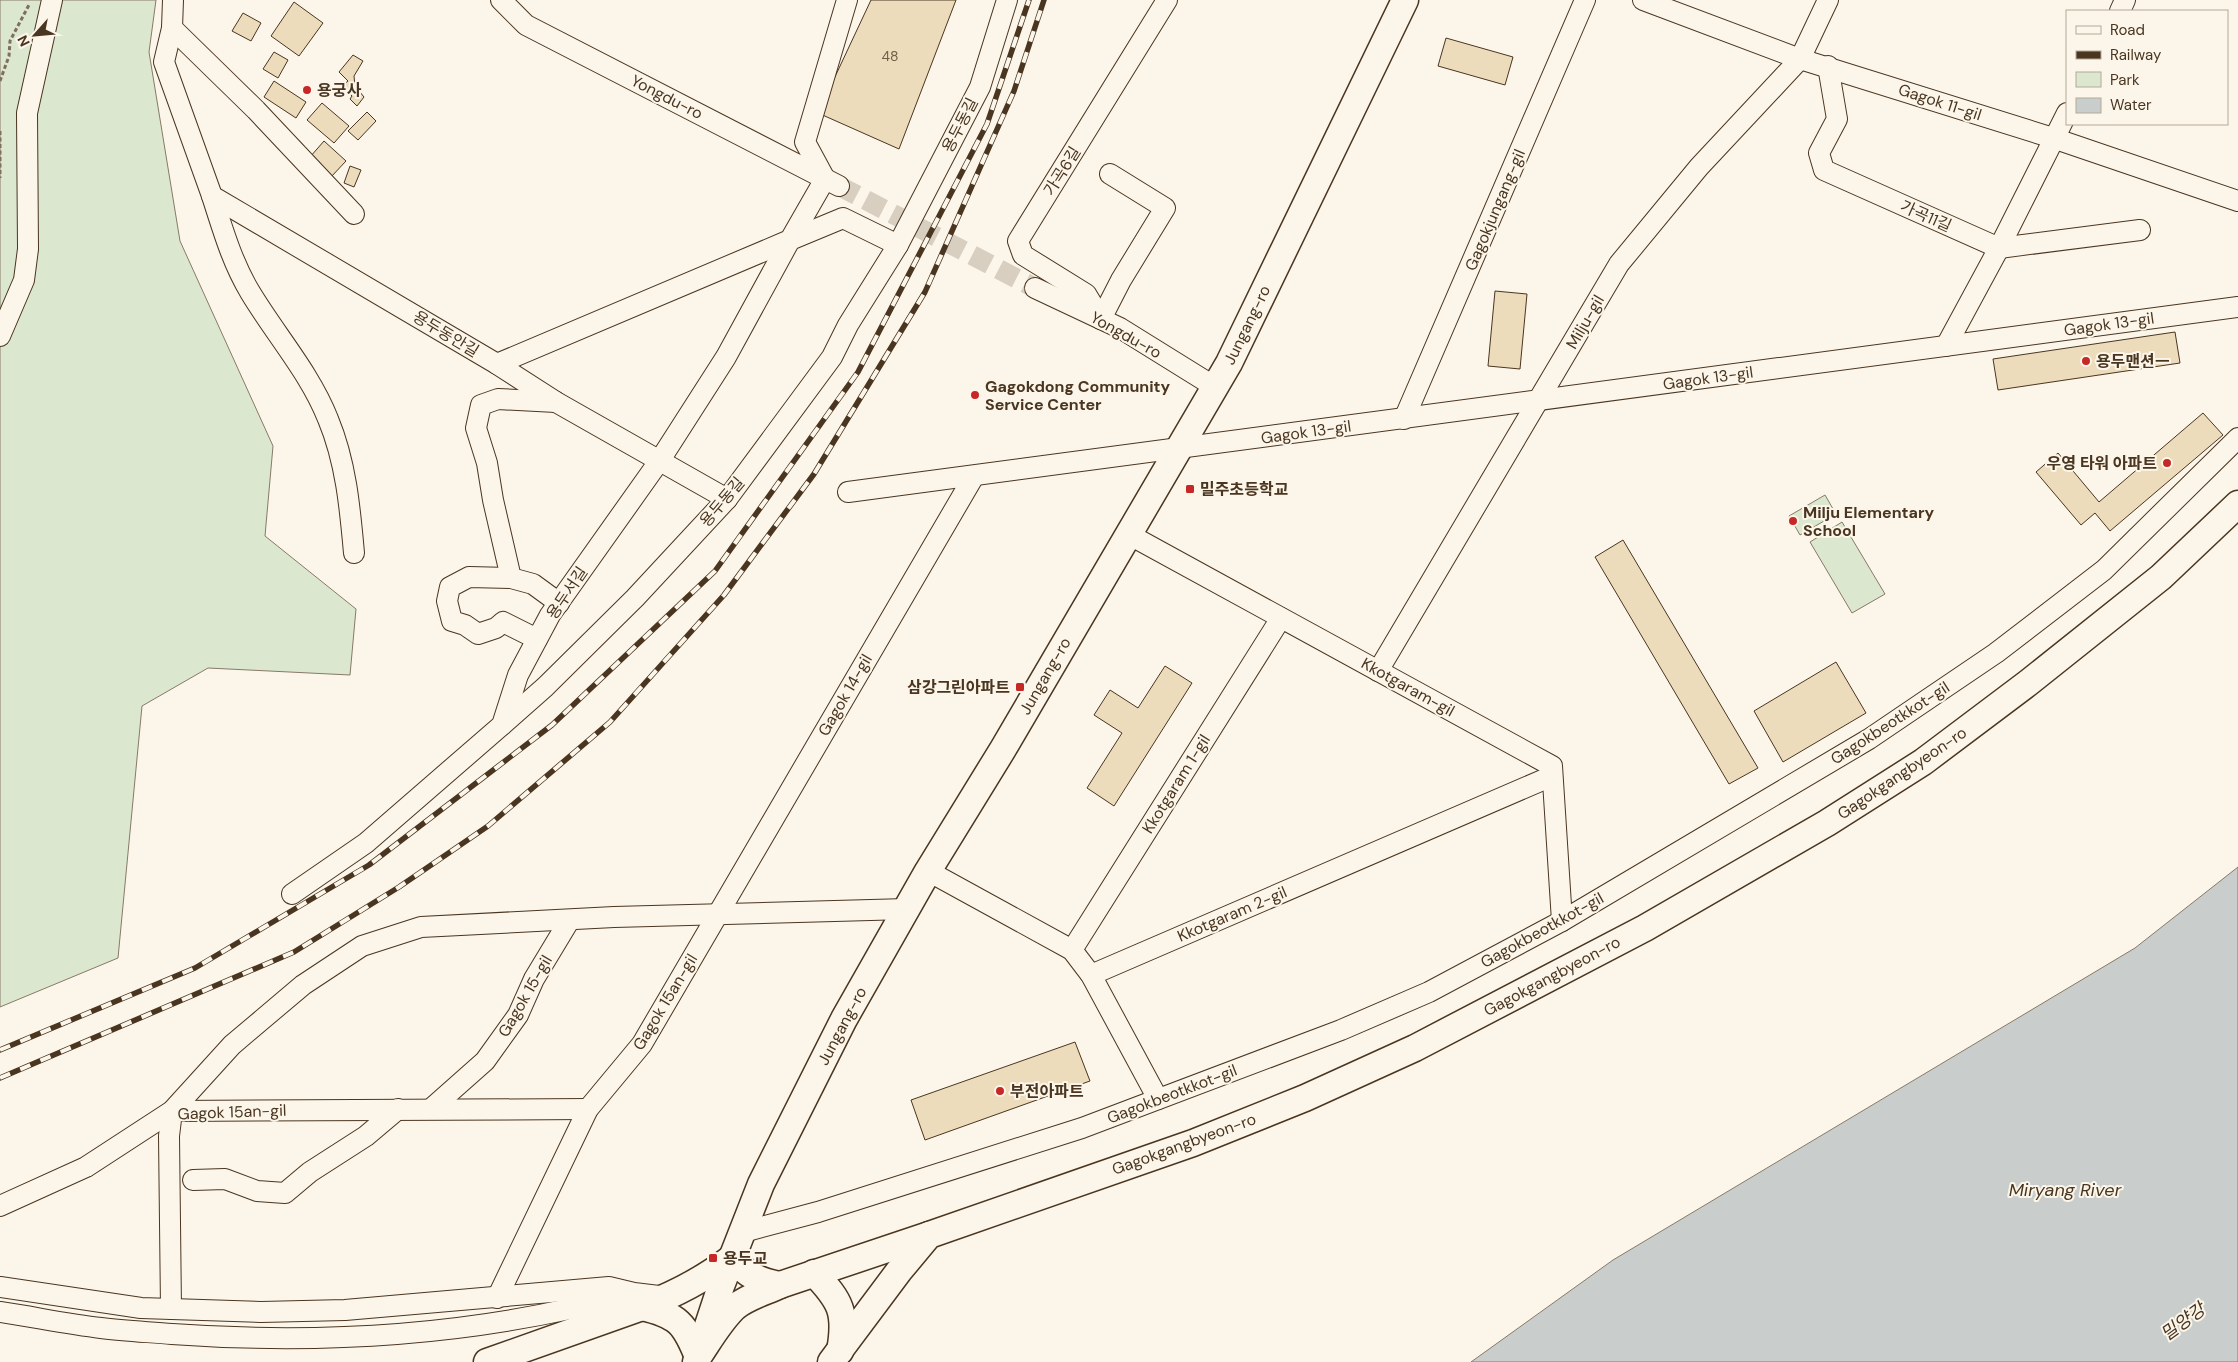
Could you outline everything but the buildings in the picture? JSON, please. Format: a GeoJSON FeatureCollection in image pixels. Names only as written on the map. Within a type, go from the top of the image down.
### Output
{"type":"FeatureCollection","features":[{"type":"Feature","properties":{"kind":"main road","name":"Jungang-ro"},"geometry":{"type":"LineString","coordinates":[[697,1360],[761,1184],[844,1019],[928,870],[1002,749],[1215,387],[1233,354],[1404,0]]}},
{"type":"Feature","properties":{"kind":"main road","name":"Gagokgangbyeon-ro"},"geometry":{"type":"LineString","coordinates":[[697,1360],[726,1317],[748,1299],[814,1273],[1193,1143],[1305,1098],[1416,1048],[1644,928],[1827,823],[1923,762],[2028,683],[2161,577],[2238,504]]}},
{"type":"Feature","properties":{"kind":"main road"},"geometry":{"type":"LineString","coordinates":[[836,1357],[899,1271],[929,1235]]}},
{"type":"Feature","properties":{"kind":"main road"},"geometry":{"type":"LineString","coordinates":[[487,1362],[533,1353],[638,1300],[668,1297],[714,1272],[733,1257],[741,1269],[750,1276],[764,1282],[780,1285]]}},
{"type":"Feature","properties":{"kind":"main road"},"geometry":{"type":"LineString","coordinates":[[814,1273],[832,1292],[843,1316],[844,1328],[836,1357]]}},
{"type":"Feature","properties":{"kind":"main road"},"geometry":{"type":"LineString","coordinates":[[638,1300],[679,1321],[690,1336],[697,1360]]}},
{"type":"Feature","properties":{"kind":"street"},"geometry":{"type":"LineString","coordinates":[[0,336],[24,280],[28,249],[27,114],[52,0]]}},
{"type":"Feature","properties":{"kind":"street"},"geometry":{"type":"LineString","coordinates":[[173,0],[172,28],[164,62],[212,196],[232,260],[250,292],[310,385],[328,419],[348,486],[354,554]]}},
{"type":"Feature","properties":{"kind":"street","name":"Yongdu-ro"},"geometry":{"type":"LineString","coordinates":[[501,0],[526,25],[832,182]]}},
{"type":"Feature","properties":{"kind":"street"},"geometry":{"type":"LineString","coordinates":[[790,240],[832,182],[805,142],[848,0]]}},
{"type":"Feature","properties":{"kind":"street","name":"용두동길"},"geometry":{"type":"LineString","coordinates":[[502,725],[545,687],[635,598],[727,499],[832,357],[848,325],[898,245],[980,87],[1007,0]]}},
{"type":"Feature","properties":{"kind":"street","name":"가곡6길"},"geometry":{"type":"LineString","coordinates":[[1101,319],[1086,294],[1023,255],[1018,241],[1168,0]]}},
{"type":"Feature","properties":{"kind":"street","name":"Gagokjungang-gil"},"geometry":{"type":"LineString","coordinates":[[1404,419],[1585,0]]}},
{"type":"Feature","properties":{"kind":"street","name":"Gagok 11-gil"},"geometry":{"type":"LineString","coordinates":[[1642,0],[1800,59],[1828,66],[2053,138],[2238,201]]}},
{"type":"Feature","properties":{"kind":"street","name":"Milju-gil"},"geometry":{"type":"LineString","coordinates":[[1378,671],[1540,401],[1619,264],[1699,167],[1800,59],[1828,0]]}},
{"type":"Feature","properties":{"kind":"street"},"geometry":{"type":"LineString","coordinates":[[172,28],[256,110],[354,214]]}},
{"type":"Feature","properties":{"kind":"street","name":"가곡11길"},"geometry":{"type":"LineString","coordinates":[[1828,66],[1837,119],[1819,154],[1824,170],[1999,248]]}},
{"type":"Feature","properties":{"kind":"street"},"geometry":{"type":"LineString","coordinates":[[1946,346],[1999,248],[2066,115]]}},
{"type":"Feature","properties":{"kind":"street"},"geometry":{"type":"LineString","coordinates":[[1101,319],[1121,280],[1165,208],[1110,174]]}},
{"type":"Feature","properties":{"kind":"street","name":"용두동안길"},"geometry":{"type":"LineString","coordinates":[[212,196],[497,364],[790,240]]}},
{"type":"Feature","properties":{"kind":"street"},"geometry":{"type":"LineString","coordinates":[[790,240],[843,218],[898,245]]}},
{"type":"Feature","properties":{"kind":"street"},"geometry":{"type":"LineString","coordinates":[[1999,248],[2140,230]]}},
{"type":"Feature","properties":{"kind":"street","name":"용두서길"},"geometry":{"type":"LineString","coordinates":[[502,725],[518,675],[537,639],[559,603],[660,460],[726,357],[790,240]]}},
{"type":"Feature","properties":{"kind":"street","name":"Yongdu-ro"},"geometry":{"type":"LineString","coordinates":[[1035,288],[1120,328],[1215,387]]}},
{"type":"Feature","properties":{"kind":"street","name":"Gagok 13-gil"},"geometry":{"type":"LineString","coordinates":[[1178,450],[2238,307]]}},
{"type":"Feature","properties":{"kind":"street"},"geometry":{"type":"LineString","coordinates":[[497,364],[556,402],[727,499]]}},
{"type":"Feature","properties":{"kind":"street"},"geometry":{"type":"LineString","coordinates":[[511,578],[493,500],[487,463],[476,428],[481,405],[498,399],[556,402]]}},
{"type":"Feature","properties":{"kind":"street","name":"Gagokbeotkkot-gil"},"geometry":{"type":"LineString","coordinates":[[743,1232],[818,1212],[1082,1128],[1341,1030],[1420,996],[1562,920],[1869,739],[1996,653],[2104,570],[2238,438]]}},
{"type":"Feature","properties":{"kind":"street"},"geometry":{"type":"LineString","coordinates":[[848,492],[1178,450]]}},
{"type":"Feature","properties":{"kind":"street","name":"Gagok 14-gil"},"geometry":{"type":"LineString","coordinates":[[717,914],[974,476]]}},
{"type":"Feature","properties":{"kind":"street","name":"Kkotgaram-gil"},"geometry":{"type":"LineString","coordinates":[[1128,534],[1552,766],[1552,776]]}},
{"type":"Feature","properties":{"kind":"street"},"geometry":{"type":"LineString","coordinates":[[537,639],[504,622],[496,628],[478,634],[465,625],[452,621],[446,601],[450,587],[469,577],[511,578],[533,584],[559,603]]}},
{"type":"Feature","properties":{"kind":"street","name":"Kkotgaram 1-gil"},"geometry":{"type":"LineString","coordinates":[[1072,950],[1280,618]]}},
{"type":"Feature","properties":{"kind":"street"},"geometry":{"type":"LineString","coordinates":[[292,894],[366,843],[502,725]]}},
{"type":"Feature","properties":{"kind":"street"},"geometry":{"type":"LineString","coordinates":[[1552,776],[1562,920]]}},
{"type":"Feature","properties":{"kind":"street","name":"Kkotgaram 2-gil"},"geometry":{"type":"LineString","coordinates":[[1091,975],[1552,776]]}},
{"type":"Feature","properties":{"kind":"street"},"geometry":{"type":"LineString","coordinates":[[928,870],[1072,950],[1091,975],[1158,1099]]}},
{"type":"Feature","properties":{"kind":"street"},"geometry":{"type":"LineString","coordinates":[[0,1206],[86,1167],[172,1111],[232,1045],[302,985],[362,946],[421,927],[569,921],[614,917],[907,908]]}},
{"type":"Feature","properties":{"kind":"street","name":"Gagok 15an-gil"},"geometry":{"type":"LineString","coordinates":[[496,1298],[588,1109],[642,1044],[717,914]]}},
{"type":"Feature","properties":{"kind":"street","name":"Gagok 15-gil"},"geometry":{"type":"LineString","coordinates":[[432,1108],[486,1061],[518,1015],[534,979],[569,921]]}},
{"type":"Feature","properties":{"kind":"street","name":"Gagok 15an-gil"},"geometry":{"type":"LineString","coordinates":[[172,1309],[169,1136],[172,1111],[432,1108],[588,1109]]}},
{"type":"Feature","properties":{"kind":"street"},"geometry":{"type":"LineString","coordinates":[[193,1180],[225,1180],[257,1191],[286,1193],[310,1172],[366,1136],[398,1109]]}},
{"type":"Feature","properties":{"kind":"street"},"geometry":{"type":"LineString","coordinates":[[0,1287],[141,1308],[261,1312],[346,1310],[609,1287],[638,1300]]}},
{"type":"Feature","properties":{"kind":"street"},"geometry":{"type":"LineString","coordinates":[[0,1312],[101,1328],[215,1337],[350,1337],[468,1328],[578,1308],[638,1300]]}},
{"type":"Feature","properties":{"kind":"path"},"geometry":{"type":"LineString","coordinates":[[0,81],[9,56],[10,42],[32,0]]}},
{"type":"Feature","properties":{"kind":"path"},"geometry":{"type":"LineString","coordinates":[[0,131],[0,178]]}},
{"type":"Feature","properties":{"kind":"green space"},"geometry":{"type":"Polygon","coordinates":[[[0,0],[156,0],[149,52],[180,241],[273,446],[265,536],[356,609],[350,675],[208,668],[142,706],[118,958],[0,1007],[0,0]]]}},
{"type":"Feature","properties":{"kind":"green space"},"geometry":{"type":"Polygon","coordinates":[[[1825,495],[1836,514],[1800,535],[1789,516],[1825,495]]]}},
{"type":"Feature","properties":{"kind":"green space"},"geometry":{"type":"Polygon","coordinates":[[[1842,522],[1885,594],[1852,613],[1810,542],[1842,522]]]}},
{"type":"Feature","properties":{"kind":"water","name":"Miryang River"},"geometry":{"type":"Polygon","coordinates":[[[2238,867],[2238,1362],[1471,1362],[1613,1260],[2135,948],[2238,867]]]}},
{"type":"Feature","properties":{"kind":"tunnel"},"geometry":{"type":"LineString","coordinates":[[839,186],[1035,288]]}},
{"type":"Feature","properties":{"kind":"railway"},"geometry":{"type":"LineString","coordinates":[[0,1050],[195,968],[369,865],[552,725],[715,571],[858,372],[987,124],[1029,0]]}},
{"type":"Feature","properties":{"kind":"railway"},"geometry":{"type":"LineString","coordinates":[[0,1078],[294,952],[399,887],[488,826],[610,722],[724,595],[814,474],[925,292],[1014,91],[1044,0]]}},
{"type":"Feature","properties":{"kind":"place","name":"용궁사"},"geometry":{"type":"Point","coordinates":[307,90]}},
{"type":"Feature","properties":{"kind":"place","name":"용두맨션ㅡ"},"geometry":{"type":"Point","coordinates":[2086,361]}},
{"type":"Feature","properties":{"kind":"place","name":"Gagokdong Community Service Center"},"geometry":{"type":"Point","coordinates":[975,395]}},
{"type":"Feature","properties":{"kind":"place","name":"우영 타워 아파트"},"geometry":{"type":"Point","coordinates":[2167,463]}},
{"type":"Feature","properties":{"kind":"place","name":"밀주초등학교"},"geometry":{"type":"Point","coordinates":[1190,489]}},
{"type":"Feature","properties":{"kind":"place","name":"Milju Elementary School"},"geometry":{"type":"Point","coordinates":[1793,521]}},
{"type":"Feature","properties":{"kind":"place","name":"삼강그린아파트"},"geometry":{"type":"Point","coordinates":[1020,687]}},
{"type":"Feature","properties":{"kind":"place","name":"부전아파트"},"geometry":{"type":"Point","coordinates":[1000,1091]}},
{"type":"Feature","properties":{"kind":"place","name":"용두교"},"geometry":{"type":"Point","coordinates":[713,1258]}},
{"type":"Feature","properties":{"kind":"water label","name":"밀양강"},"geometry":{"type":"Point","coordinates":[2183,1322]}}]}
